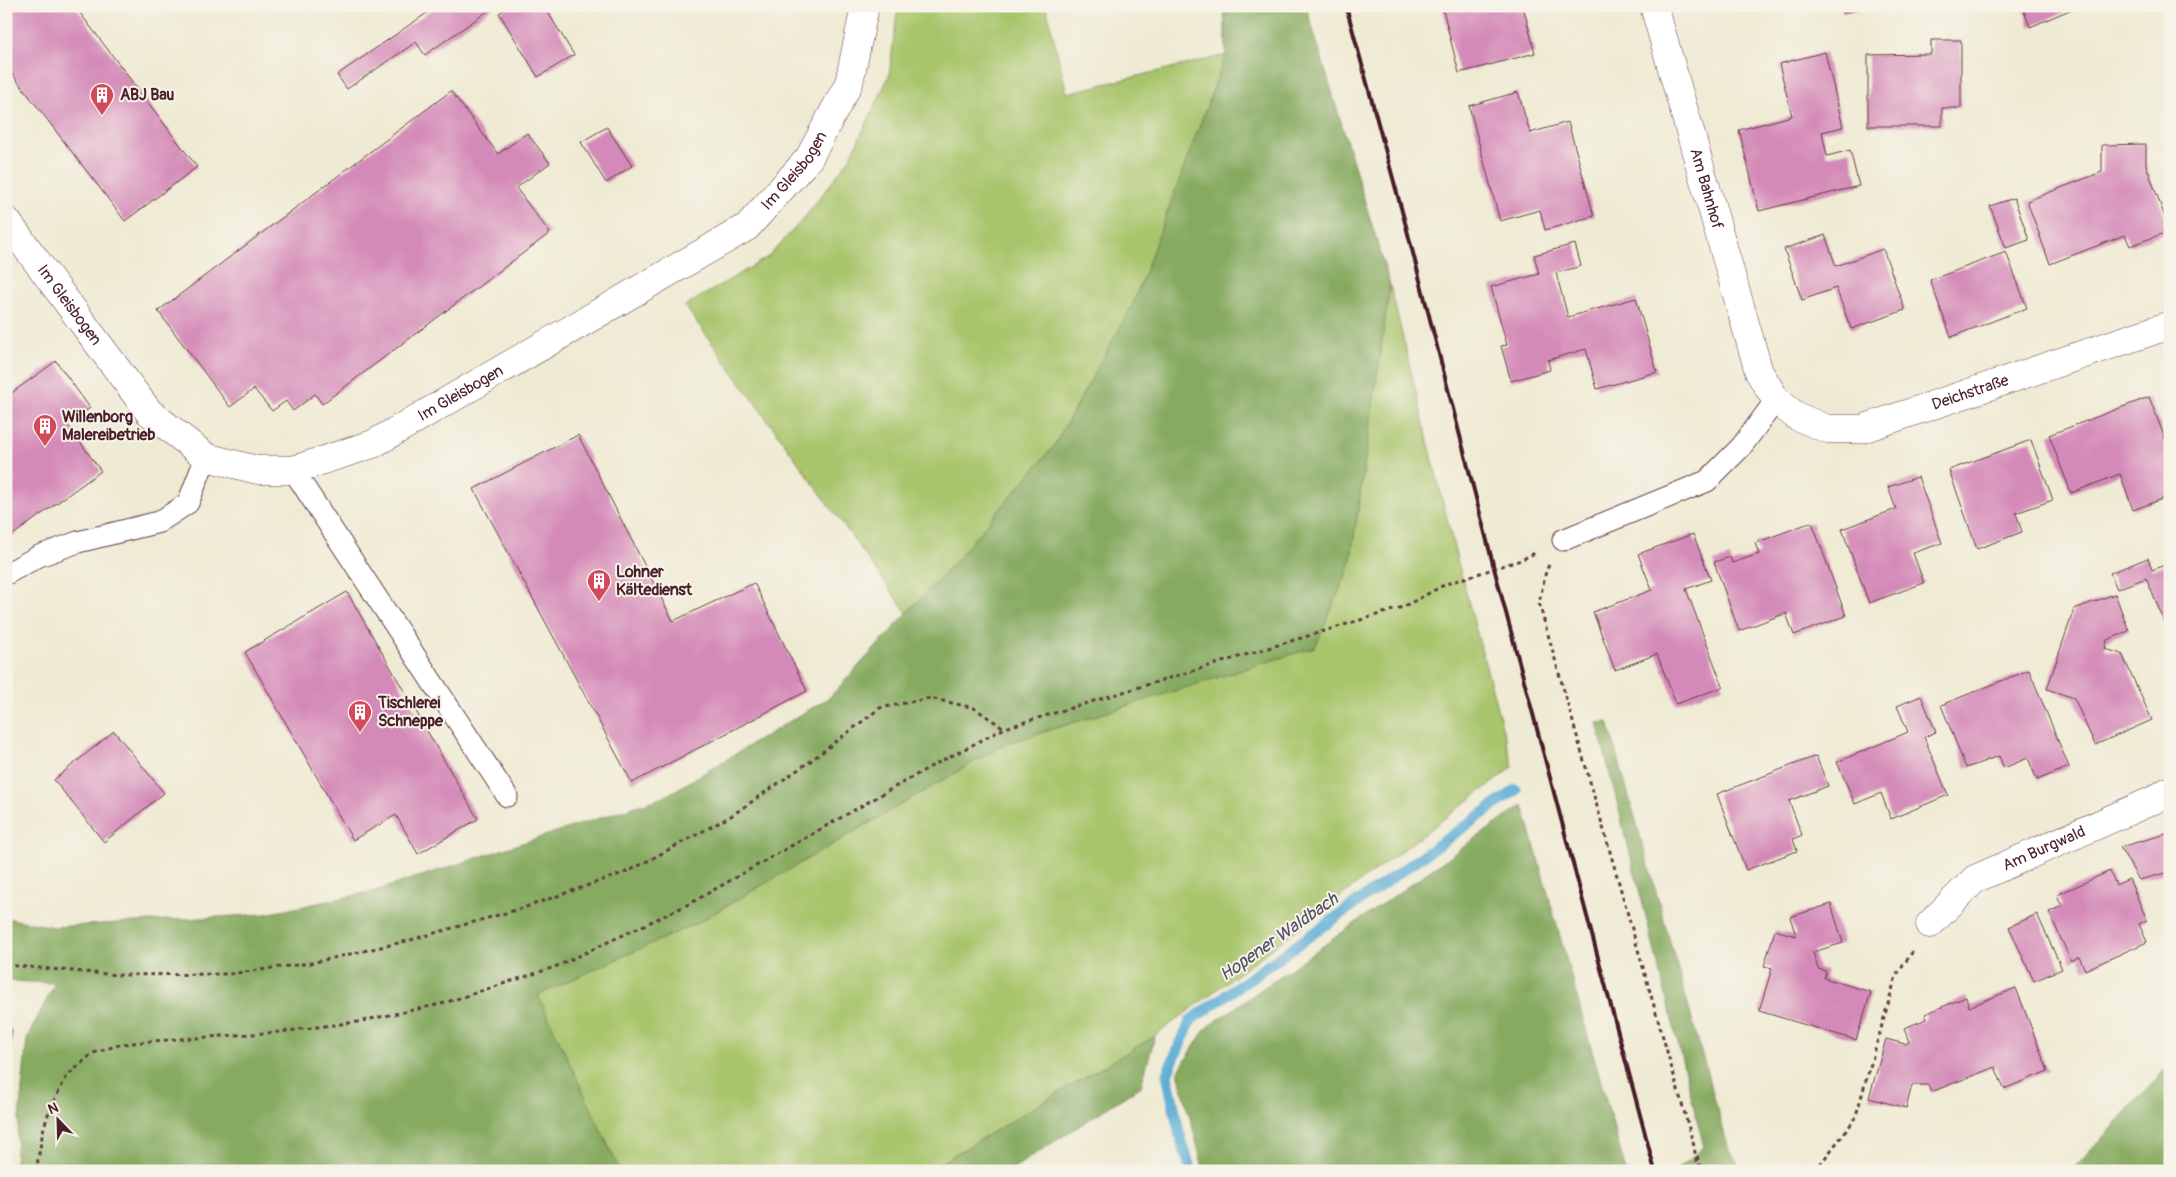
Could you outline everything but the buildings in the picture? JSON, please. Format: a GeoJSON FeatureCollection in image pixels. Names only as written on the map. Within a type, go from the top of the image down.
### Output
{"type":"FeatureCollection","features":[{"type":"Feature","properties":{"kind":"street","name":"Im Gleisbogen"},"geometry":{"type":"LineString","coordinates":[[6,220],[149,412],[206,457],[257,470],[293,470],[373,444],[747,227],[809,158],[850,82],[865,6]]}},
{"type":"Feature","properties":{"kind":"street","name":"Am Bahnhof"},"geometry":{"type":"LineString","coordinates":[[1654,6],[1759,372]]}},
{"type":"Feature","properties":{"kind":"street","name":"Deichstraße"},"geometry":{"type":"LineString","coordinates":[[1759,372],[1776,400],[1796,416],[1827,429],[1862,429],[2170,325]]}},
{"type":"Feature","properties":{"kind":"street","name":"Am Burgwald"},"geometry":{"type":"LineString","coordinates":[[1930,924],[1975,879],[2156,799],[2170,790]]}},
{"type":"Feature","properties":{"kind":"lane"},"geometry":{"type":"LineString","coordinates":[[1563,540],[1707,481],[1741,447],[1776,400]]}},
{"type":"Feature","properties":{"kind":"lane"},"geometry":{"type":"LineString","coordinates":[[6,574],[40,556],[78,542],[159,522],[188,503],[206,457]]}},
{"type":"Feature","properties":{"kind":"lane"},"geometry":{"type":"LineString","coordinates":[[293,470],[507,796]]}},
{"type":"Feature","properties":{"kind":"path"},"geometry":{"type":"LineString","coordinates":[[1563,540],[1546,571],[1539,603],[1702,1171]]}},
{"type":"Feature","properties":{"kind":"path"},"geometry":{"type":"LineString","coordinates":[[36,1171],[43,1132],[50,1108],[67,1076],[93,1053],[122,1044],[279,1032],[357,1022],[441,1004],[555,967],[689,904],[930,767],[1005,728],[1402,607],[1446,584],[1521,560]]}},
{"type":"Feature","properties":{"kind":"path"},"geometry":{"type":"LineString","coordinates":[[6,965],[116,975],[229,974],[311,963],[407,941],[524,908],[629,871],[731,816],[809,762],[880,708],[930,698],[974,708],[1005,728]]}},
{"type":"Feature","properties":{"kind":"path"},"geometry":{"type":"LineString","coordinates":[[1815,1171],[1855,1119],[1896,976],[1930,924]]}},
{"type":"Feature","properties":{"kind":"path"},"geometry":{"type":"LineString","coordinates":[[1694,1146],[1698,1171]]}},
{"type":"Feature","properties":{"kind":"green space"},"geometry":{"type":"Polygon","coordinates":[[[898,6],[1046,6],[1067,93],[1226,55],[1133,304],[1054,446],[958,558],[907,613],[685,306],[768,257],[806,216],[850,158],[889,76],[898,6]]]}},
{"type":"Feature","properties":{"kind":"green space"},"geometry":{"type":"Polygon","coordinates":[[[1224,6],[1306,6],[1390,285],[1350,565],[1315,647],[1005,744],[697,923],[538,995],[620,1171],[14,1171],[27,1038],[55,983],[6,981],[6,918],[53,927],[266,914],[375,891],[664,797],[830,697],[958,558],[1054,446],[1133,304],[1226,55],[1224,6]]]}},
{"type":"Feature","properties":{"kind":"green space"},"geometry":{"type":"Polygon","coordinates":[[[1390,285],[1457,559],[1513,767],[1155,1036],[927,1171],[620,1171],[537,995],[697,923],[1005,744],[1315,647],[1350,565],[1390,285]]]}},
{"type":"Feature","properties":{"kind":"green space"},"geometry":{"type":"Polygon","coordinates":[[[1608,722],[1729,1150],[1743,1171],[1677,1171],[1704,1147],[1597,723],[1608,722]]]}},
{"type":"Feature","properties":{"kind":"green space"},"geometry":{"type":"Polygon","coordinates":[[[1523,805],[1626,1171],[1204,1171],[1178,1072],[1205,1029],[1523,805]]]}},
{"type":"Feature","properties":{"kind":"green space"},"geometry":{"type":"Polygon","coordinates":[[[1155,1036],[1141,1086],[1009,1171],[927,1171],[1155,1036]]]}},
{"type":"Feature","properties":{"kind":"green space"},"geometry":{"type":"Polygon","coordinates":[[[2170,1064],[2170,1171],[2072,1171],[2170,1064]]]}},
{"type":"Feature","properties":{"kind":"waterway","name":"Hopener Waldbach"},"geometry":{"type":"LineString","coordinates":[[1191,1171],[1180,1136],[1167,1074],[1191,1020],[1516,790]]}},
{"type":"Feature","properties":{"kind":"railway"},"geometry":{"type":"LineString","coordinates":[[1346,6],[1406,226],[1494,568],[1655,1171]]}},
{"type":"Feature","properties":{"kind":"place","name":"ABJ Bau"},"geometry":{"type":"Point","coordinates":[102,116]}},
{"type":"Feature","properties":{"kind":"place","name":"Willenborg Malereibetrieb"},"geometry":{"type":"Point","coordinates":[45,447]}},
{"type":"Feature","properties":{"kind":"place","name":"Lohner Kältedienst"},"geometry":{"type":"Point","coordinates":[599,602]}},
{"type":"Feature","properties":{"kind":"place","name":"Tischlerei Schneppe"},"geometry":{"type":"Point","coordinates":[360,733]}}]}
